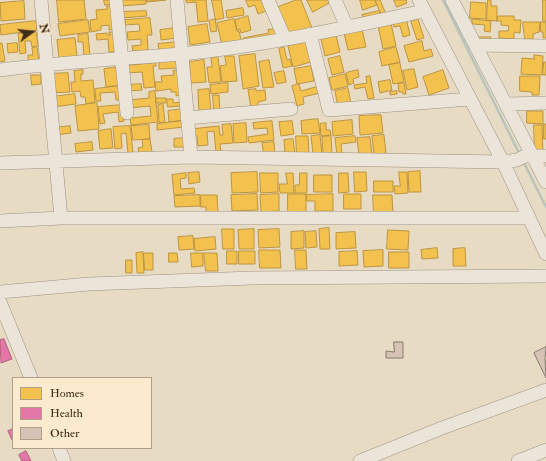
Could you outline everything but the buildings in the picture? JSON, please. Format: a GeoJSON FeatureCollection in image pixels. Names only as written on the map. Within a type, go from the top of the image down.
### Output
{"type":"FeatureCollection","features":[{"type":"Feature","properties":{"kind":"street"},"geometry":{"type":"LineString","coordinates":[[41,0],[54,161],[61,218]]}},
{"type":"Feature","properties":{"kind":"street"},"geometry":{"type":"LineString","coordinates":[[116,0],[127,113]]}},
{"type":"Feature","properties":{"kind":"street"},"geometry":{"type":"LineString","coordinates":[[177,0],[191,157]]}},
{"type":"Feature","properties":{"kind":"street"},"geometry":{"type":"LineString","coordinates":[[268,0],[285,39]]}},
{"type":"Feature","properties":{"kind":"street"},"geometry":{"type":"LineString","coordinates":[[335,0],[347,27]]}},
{"type":"Feature","properties":{"kind":"street"},"geometry":{"type":"LineString","coordinates":[[452,0],[507,104],[531,157],[546,182]]}},
{"type":"Feature","properties":{"kind":"street"},"geometry":{"type":"LineString","coordinates":[[0,70],[46,64],[181,54],[285,39],[347,27],[422,5],[502,162],[546,254]]}},
{"type":"Feature","properties":{"kind":"street"},"geometry":{"type":"LineString","coordinates":[[310,34],[329,110],[470,99]]}},
{"type":"Feature","properties":{"kind":"street"},"geometry":{"type":"LineString","coordinates":[[475,45],[546,46]]}},
{"type":"Feature","properties":{"kind":"street"},"geometry":{"type":"LineString","coordinates":[[507,104],[546,103]]}},
{"type":"Feature","properties":{"kind":"street"},"geometry":{"type":"LineString","coordinates":[[187,118],[291,109]]}},
{"type":"Feature","properties":{"kind":"street"},"geometry":{"type":"LineString","coordinates":[[0,163],[191,157],[502,162],[531,157]]}},
{"type":"Feature","properties":{"kind":"street"},"geometry":{"type":"LineString","coordinates":[[0,221],[61,218],[529,218]]}},
{"type":"Feature","properties":{"kind":"street"},"geometry":{"type":"LineString","coordinates":[[0,292],[89,284],[252,278],[546,276]]}},
{"type":"Feature","properties":{"kind":"street"},"geometry":{"type":"LineString","coordinates":[[0,302],[31,377]]}},
{"type":"Feature","properties":{"kind":"street"},"geometry":{"type":"LineString","coordinates":[[360,461],[442,428],[546,390]]}},
{"type":"Feature","properties":{"kind":"street"},"geometry":{"type":"LineString","coordinates":[[59,449],[64,461]]}},
{"type":"Feature","properties":{"kind":"street"},"geometry":{"type":"LineString","coordinates":[[518,461],[546,450]]}},
{"type":"Feature","properties":{"kind":"waterway"},"geometry":{"type":"LineString","coordinates":[[443,0],[520,155]]}},
{"type":"Feature","properties":{"kind":"waterway"},"geometry":{"type":"LineString","coordinates":[[523,161],[546,207]]}}]}
